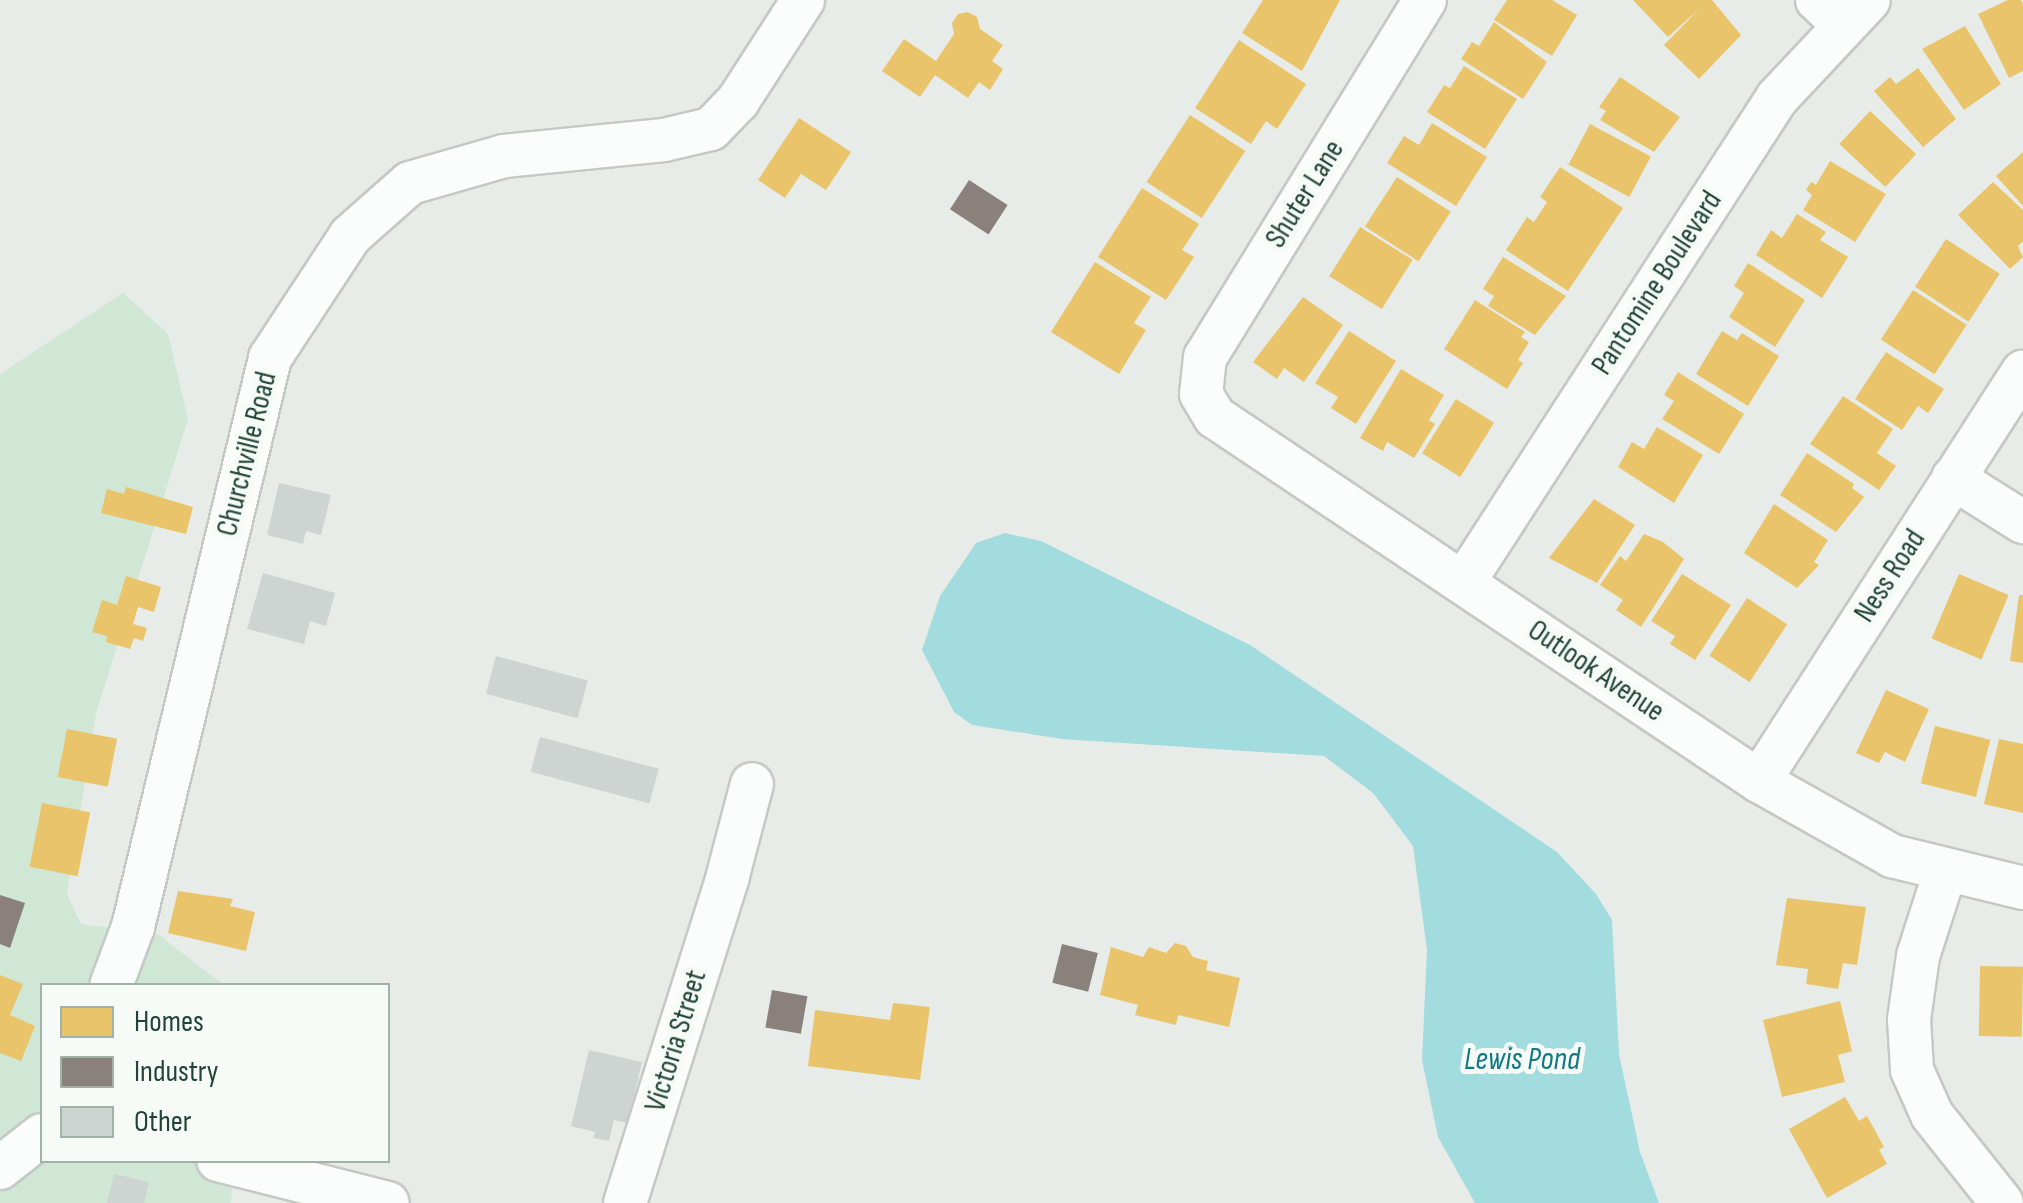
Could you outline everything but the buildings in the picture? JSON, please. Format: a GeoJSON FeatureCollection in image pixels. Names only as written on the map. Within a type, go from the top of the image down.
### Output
{"type":"FeatureCollection","features":[{"type":"Feature","properties":{"kind":"street","name":"Churchville Road"},"geometry":{"type":"LineString","coordinates":[[112,983],[133,927],[270,358],[350,236],[410,183],[504,156],[664,140],[711,128],[738,100],[804,0]]}},
{"type":"Feature","properties":{"kind":"street","name":"Shuter Lane"},"geometry":{"type":"LineString","coordinates":[[1201,394],[1205,357],[1426,0]]}},
{"type":"Feature","properties":{"kind":"street","name":"Pantomine Boulevard"},"geometry":{"type":"LineString","coordinates":[[1464,582],[1777,98],[1843,8]]}},
{"type":"Feature","properties":{"kind":"street","name":"Ness Road"},"geometry":{"type":"LineString","coordinates":[[1760,781],[2023,372]]}},
{"type":"Feature","properties":{"kind":"street","name":"Outlook Avenue"},"geometry":{"type":"LineString","coordinates":[[1201,394],[1215,417],[1760,781],[1892,856],[1944,872],[2023,888]]}},
{"type":"Feature","properties":{"kind":"street"},"geometry":{"type":"LineString","coordinates":[[1952,478],[2023,522]]}},
{"type":"Feature","properties":{"kind":"street","name":"Victoria Street"},"geometry":{"type":"LineString","coordinates":[[625,1203],[727,879],[752,784]]}},
{"type":"Feature","properties":{"kind":"street"},"geometry":{"type":"LineString","coordinates":[[1944,872],[1918,956],[1909,1019],[1912,1070],[1932,1115],[2002,1203]]}},
{"type":"Feature","properties":{"kind":"street"},"geometry":{"type":"LineString","coordinates":[[0,1168],[40,1137]]}},
{"type":"Feature","properties":{"kind":"street"},"geometry":{"type":"LineString","coordinates":[[230,1163],[388,1203]]}},
{"type":"Feature","properties":{"kind":"green space"},"geometry":{"type":"Polygon","coordinates":[[[123,293],[168,334],[188,419],[96,713],[67,894],[81,924],[159,935],[221,983],[40,983],[40,1163],[234,1163],[231,1203],[0,1203],[0,374],[123,293]]]}},
{"type":"Feature","properties":{"kind":"water","name":"Lewis Pond"},"geometry":{"type":"Polygon","coordinates":[[[1005,533],[1041,541],[1250,645],[1557,852],[1596,894],[1612,920],[1619,1054],[1640,1152],[1659,1203],[1475,1203],[1438,1137],[1422,1060],[1427,950],[1413,846],[1373,793],[1324,756],[1062,739],[972,725],[954,712],[922,650],[940,596],[976,543],[1005,533]]]}}]}
